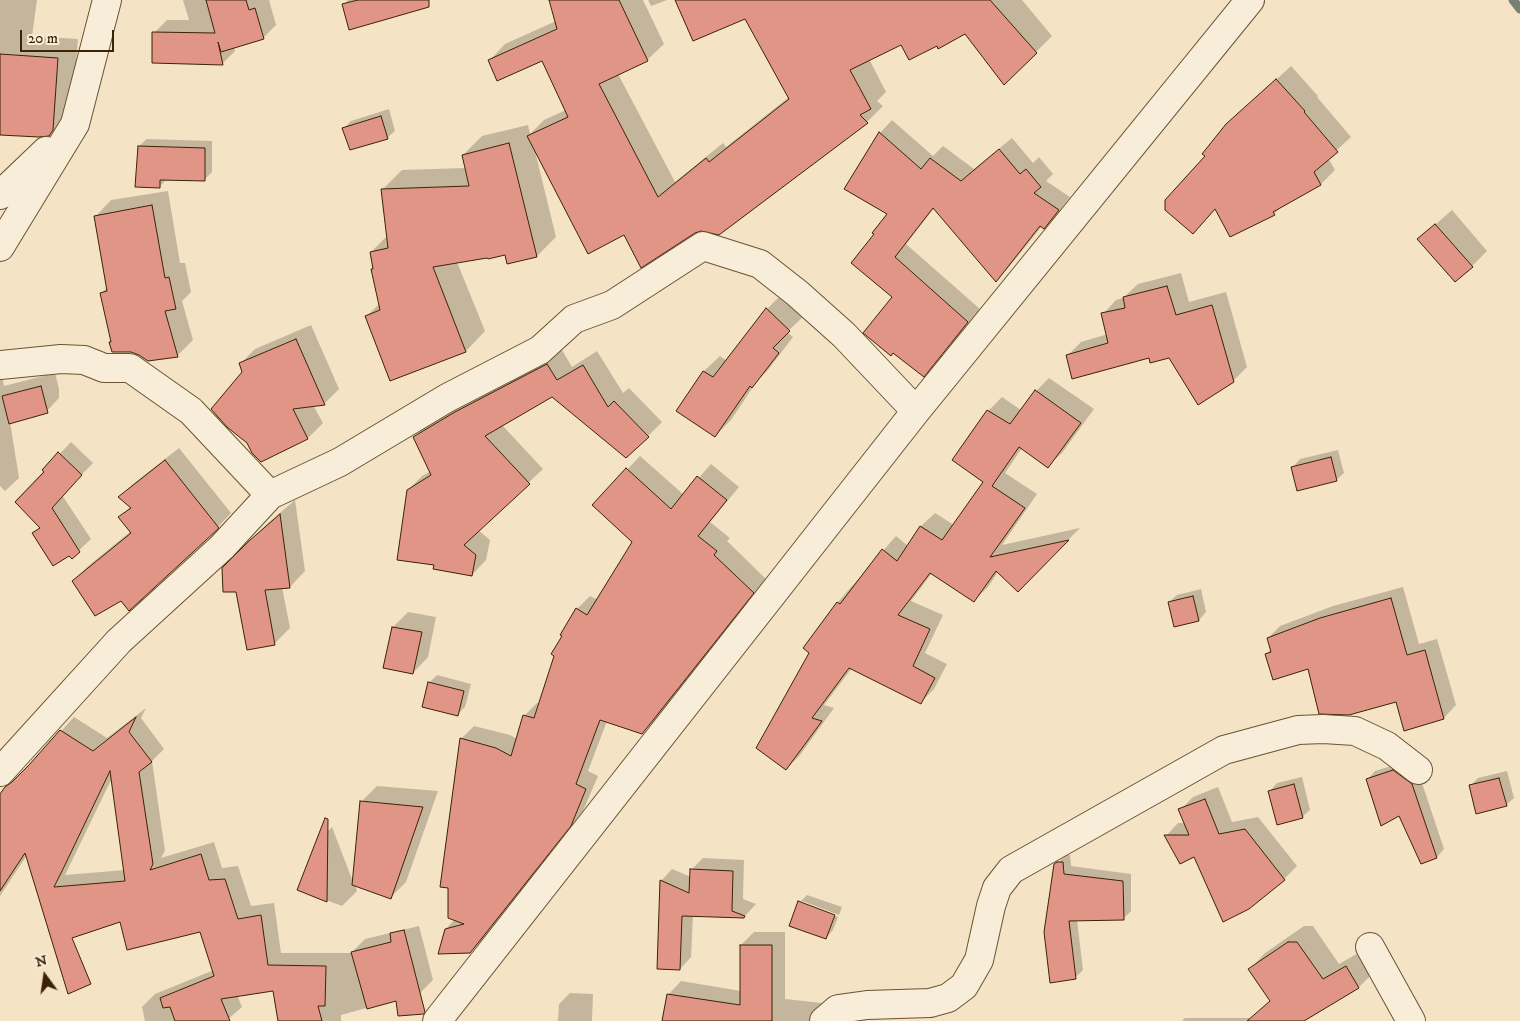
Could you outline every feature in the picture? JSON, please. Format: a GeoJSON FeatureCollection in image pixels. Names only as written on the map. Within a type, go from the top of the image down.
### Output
{"type":"FeatureCollection","features":[{"type":"Feature","properties":{"kind":"street"},"geometry":{"type":"LineString","coordinates":[[0,247],[75,124],[107,0]]}},
{"type":"Feature","properties":{"kind":"street"},"geometry":{"type":"LineString","coordinates":[[436,1021],[916,411],[1250,0]]}},
{"type":"Feature","properties":{"kind":"street"},"geometry":{"type":"LineString","coordinates":[[0,195],[75,124]]}},
{"type":"Feature","properties":{"kind":"street"},"geometry":{"type":"LineString","coordinates":[[0,772],[119,641],[222,547],[270,495],[340,462],[447,398],[540,350],[574,319],[612,305],[703,246],[760,264],[797,293],[844,335],[916,411]]}},
{"type":"Feature","properties":{"kind":"street"},"geometry":{"type":"LineString","coordinates":[[0,365],[60,359],[84,360],[104,368],[130,368],[191,411],[270,495]]}},
{"type":"Feature","properties":{"kind":"street"},"geometry":{"type":"LineString","coordinates":[[824,1021],[838,1009],[867,1005],[930,1003],[948,998],[964,986],[979,960],[991,906],[998,888],[1010,870],[1224,750],[1298,730],[1356,731],[1387,746],[1418,770]]}},
{"type":"Feature","properties":{"kind":"street"},"geometry":{"type":"LineString","coordinates":[[1370,947],[1411,1021]]}},
{"type":"Feature","properties":{"kind":"building"},"geometry":{"type":"Polygon","coordinates":[[[206,0],[246,0],[249,10],[255,8],[264,39],[221,52],[218,42],[223,65],[152,63],[152,32],[215,33],[206,0]]]}},
{"type":"Feature","properties":{"kind":"building"},"geometry":{"type":"Polygon","coordinates":[[[358,0],[429,0],[429,7],[349,30],[342,4],[358,0]]]}},
{"type":"Feature","properties":{"kind":"building"},"geometry":{"type":"Polygon","coordinates":[[[549,0],[619,0],[648,61],[599,84],[658,197],[706,158],[709,162],[789,99],[745,19],[693,41],[675,0],[990,0],[1037,53],[1004,85],[965,34],[938,49],[937,46],[909,60],[901,45],[850,70],[871,109],[860,115],[868,123],[719,235],[701,231],[695,233],[641,268],[624,235],[588,254],[527,136],[568,117],[542,61],[497,81],[488,60],[557,29],[549,0]]]}},
{"type":"Feature","properties":{"kind":"building"},"geometry":{"type":"Polygon","coordinates":[[[0,54],[58,58],[53,130],[49,136],[0,135],[0,54]]]}},
{"type":"Feature","properties":{"kind":"building"},"geometry":{"type":"Polygon","coordinates":[[[1276,79],[1338,152],[1314,172],[1321,185],[1273,212],[1275,215],[1230,237],[1215,209],[1193,234],[1165,210],[1165,200],[1205,156],[1202,154],[1226,124],[1276,79]]]}},
{"type":"Feature","properties":{"kind":"building"},"geometry":{"type":"Polygon","coordinates":[[[381,116],[388,139],[350,150],[342,128],[381,116]]]}},
{"type":"Feature","properties":{"kind":"building"},"geometry":{"type":"Polygon","coordinates":[[[879,132],[921,169],[930,158],[961,181],[999,149],[1020,174],[1026,169],[1041,187],[1034,193],[1059,210],[1044,229],[1040,226],[996,282],[933,208],[895,257],[968,322],[924,377],[893,353],[891,356],[863,333],[892,297],[851,263],[887,214],[844,189],[879,132]]]}},
{"type":"Feature","properties":{"kind":"building"},"geometry":{"type":"Polygon","coordinates":[[[509,143],[537,257],[507,264],[505,255],[433,267],[466,352],[390,381],[365,316],[380,310],[371,269],[373,269],[370,252],[388,248],[381,189],[469,186],[462,155],[509,143]]]}},
{"type":"Feature","properties":{"kind":"building"},"geometry":{"type":"Polygon","coordinates":[[[138,146],[205,148],[205,181],[160,180],[160,188],[135,187],[138,146]]]}},
{"type":"Feature","properties":{"kind":"building"},"geometry":{"type":"Polygon","coordinates":[[[152,205],[165,278],[169,277],[176,309],[165,311],[178,357],[148,361],[131,352],[112,352],[100,293],[107,291],[94,216],[152,205]]]}},
{"type":"Feature","properties":{"kind":"building"},"geometry":{"type":"Polygon","coordinates":[[[1435,224],[1473,267],[1455,282],[1417,239],[1435,224]]]}},
{"type":"Feature","properties":{"kind":"building"},"geometry":{"type":"Polygon","coordinates":[[[1167,286],[1176,315],[1212,305],[1234,382],[1198,405],[1169,358],[1150,363],[1149,358],[1072,379],[1066,355],[1108,343],[1101,313],[1125,308],[1123,297],[1167,286]]]}},
{"type":"Feature","properties":{"kind":"building"},"geometry":{"type":"Polygon","coordinates":[[[766,308],[790,331],[773,348],[779,353],[752,388],[750,386],[715,437],[676,411],[703,371],[713,377],[766,308]]]}},
{"type":"Feature","properties":{"kind":"building"},"geometry":{"type":"Polygon","coordinates":[[[296,339],[325,405],[293,409],[308,439],[261,462],[252,453],[247,443],[227,427],[211,409],[242,372],[239,363],[296,339]]]}},
{"type":"Feature","properties":{"kind":"building"},"geometry":{"type":"Polygon","coordinates":[[[547,364],[557,380],[583,365],[608,407],[614,401],[649,437],[626,458],[552,397],[485,436],[530,484],[464,545],[476,555],[472,576],[433,569],[434,565],[397,560],[407,490],[431,475],[413,437],[455,412],[547,364]]]}},
{"type":"Feature","properties":{"kind":"building"},"geometry":{"type":"Polygon","coordinates":[[[41,386],[48,413],[9,424],[2,396],[41,386]]]}},
{"type":"Feature","properties":{"kind":"building"},"geometry":{"type":"Polygon","coordinates":[[[1035,390],[1081,423],[1048,468],[1019,447],[992,486],[1025,508],[990,557],[1069,540],[1018,592],[996,571],[974,602],[930,573],[898,615],[930,629],[913,666],[935,678],[921,704],[849,668],[812,718],[822,721],[786,770],[756,748],[809,653],[803,648],[837,602],[840,604],[882,549],[897,561],[920,526],[942,540],[983,482],[952,460],[987,410],[1010,424],[1035,390]]]}},
{"type":"Feature","properties":{"kind":"building"},"geometry":{"type":"Polygon","coordinates":[[[58,452],[82,475],[52,508],[80,552],[72,559],[69,556],[53,566],[32,533],[40,528],[15,502],[44,472],[42,470],[58,452]]]}},
{"type":"Feature","properties":{"kind":"building"},"geometry":{"type":"Polygon","coordinates":[[[1331,457],[1337,481],[1297,491],[1291,467],[1331,457]]]}},
{"type":"Feature","properties":{"kind":"building"},"geometry":{"type":"Polygon","coordinates":[[[165,460],[219,528],[129,611],[121,601],[95,616],[72,581],[131,533],[118,517],[131,508],[118,497],[165,460]]]}},
{"type":"Feature","properties":{"kind":"building"},"geometry":{"type":"Polygon","coordinates":[[[626,468],[671,509],[697,476],[727,500],[698,536],[717,551],[714,555],[754,593],[642,734],[600,720],[576,784],[586,789],[571,826],[470,953],[438,954],[445,929],[464,924],[448,918],[448,888],[440,887],[460,738],[496,748],[511,756],[523,715],[534,718],[554,656],[551,654],[562,636],[560,635],[576,608],[587,615],[632,542],[592,505],[626,468]]]}},
{"type":"Feature","properties":{"kind":"building"},"geometry":{"type":"Polygon","coordinates":[[[280,514],[290,588],[265,590],[275,645],[247,650],[236,592],[223,592],[222,568],[280,514]]]}},
{"type":"Feature","properties":{"kind":"building"},"geometry":{"type":"Polygon","coordinates":[[[1193,596],[1199,621],[1174,627],[1168,602],[1193,596]]]}},
{"type":"Feature","properties":{"kind":"building"},"geometry":{"type":"Polygon","coordinates":[[[1391,598],[1407,655],[1425,650],[1444,719],[1404,731],[1396,702],[1349,715],[1319,714],[1308,669],[1273,680],[1265,654],[1271,652],[1267,638],[1320,618],[1391,598]]]}},
{"type":"Feature","properties":{"kind":"building"},"geometry":{"type":"Polygon","coordinates":[[[392,627],[422,632],[413,674],[383,668],[392,627]]]}},
{"type":"Feature","properties":{"kind":"building"},"geometry":{"type":"Polygon","coordinates":[[[428,682],[464,691],[458,716],[422,707],[428,682]]]}},
{"type":"Feature","properties":{"kind":"building"},"geometry":{"type":"Polygon","coordinates":[[[136,717],[129,732],[152,762],[139,772],[153,864],[150,870],[201,854],[209,880],[225,879],[238,919],[261,915],[268,965],[326,966],[325,1006],[318,1006],[322,1021],[278,1021],[273,991],[221,999],[230,1021],[175,1021],[170,1007],[163,1008],[160,998],[214,976],[200,932],[127,950],[120,922],[72,938],[91,984],[68,994],[25,853],[0,891],[0,794],[60,730],[93,751],[136,717]],[[110,771],[54,887],[125,881],[110,771]]]}},
{"type":"Feature","properties":{"kind":"building"},"geometry":{"type":"Polygon","coordinates":[[[1393,770],[1412,784],[1437,858],[1421,864],[1399,816],[1381,826],[1366,779],[1393,770]]]}},
{"type":"Feature","properties":{"kind":"building"},"geometry":{"type":"Polygon","coordinates":[[[1499,778],[1507,806],[1476,814],[1469,785],[1499,778]]]}},
{"type":"Feature","properties":{"kind":"building"},"geometry":{"type":"Polygon","coordinates":[[[1294,784],[1303,818],[1277,825],[1268,791],[1294,784]]]}},
{"type":"Feature","properties":{"kind":"building"},"geometry":{"type":"Polygon","coordinates":[[[1205,799],[1219,834],[1245,829],[1285,880],[1249,909],[1223,922],[1194,857],[1180,864],[1164,835],[1189,835],[1178,809],[1205,799]]]}},
{"type":"Feature","properties":{"kind":"building"},"geometry":{"type":"Polygon","coordinates":[[[360,801],[423,807],[391,899],[352,885],[360,801]]]}},
{"type":"Feature","properties":{"kind":"building"},"geometry":{"type":"Polygon","coordinates":[[[325,818],[328,819],[327,902],[297,890],[325,818]]]}},
{"type":"Feature","properties":{"kind":"building"},"geometry":{"type":"Polygon","coordinates":[[[1063,862],[1064,874],[1123,881],[1124,920],[1069,921],[1076,979],[1050,983],[1044,932],[1054,864],[1063,862]]]}},
{"type":"Feature","properties":{"kind":"building"},"geometry":{"type":"Polygon","coordinates":[[[690,869],[733,871],[732,911],[745,916],[744,918],[682,916],[680,970],[657,969],[660,880],[689,893],[690,869]]]}},
{"type":"Feature","properties":{"kind":"building"},"geometry":{"type":"Polygon","coordinates":[[[798,901],[835,915],[826,939],[789,926],[798,901]]]}},
{"type":"Feature","properties":{"kind":"building"},"geometry":{"type":"Polygon","coordinates":[[[404,930],[425,1012],[424,1014],[398,1016],[396,1001],[367,1009],[351,952],[391,942],[390,933],[404,930]]]}},
{"type":"Feature","properties":{"kind":"building"},"geometry":{"type":"Polygon","coordinates":[[[1288,942],[1297,942],[1323,979],[1346,966],[1359,988],[1304,1021],[1247,1021],[1270,1001],[1248,969],[1288,942]]]}},
{"type":"Feature","properties":{"kind":"building"},"geometry":{"type":"Polygon","coordinates":[[[740,945],[772,945],[772,1021],[662,1021],[667,994],[740,1005],[740,945]]]}},
{"type":"Feature","properties":{"kind":"waterway"},"geometry":{"type":"LineString","coordinates":[[1513,0],[1520,9]]}}]}
